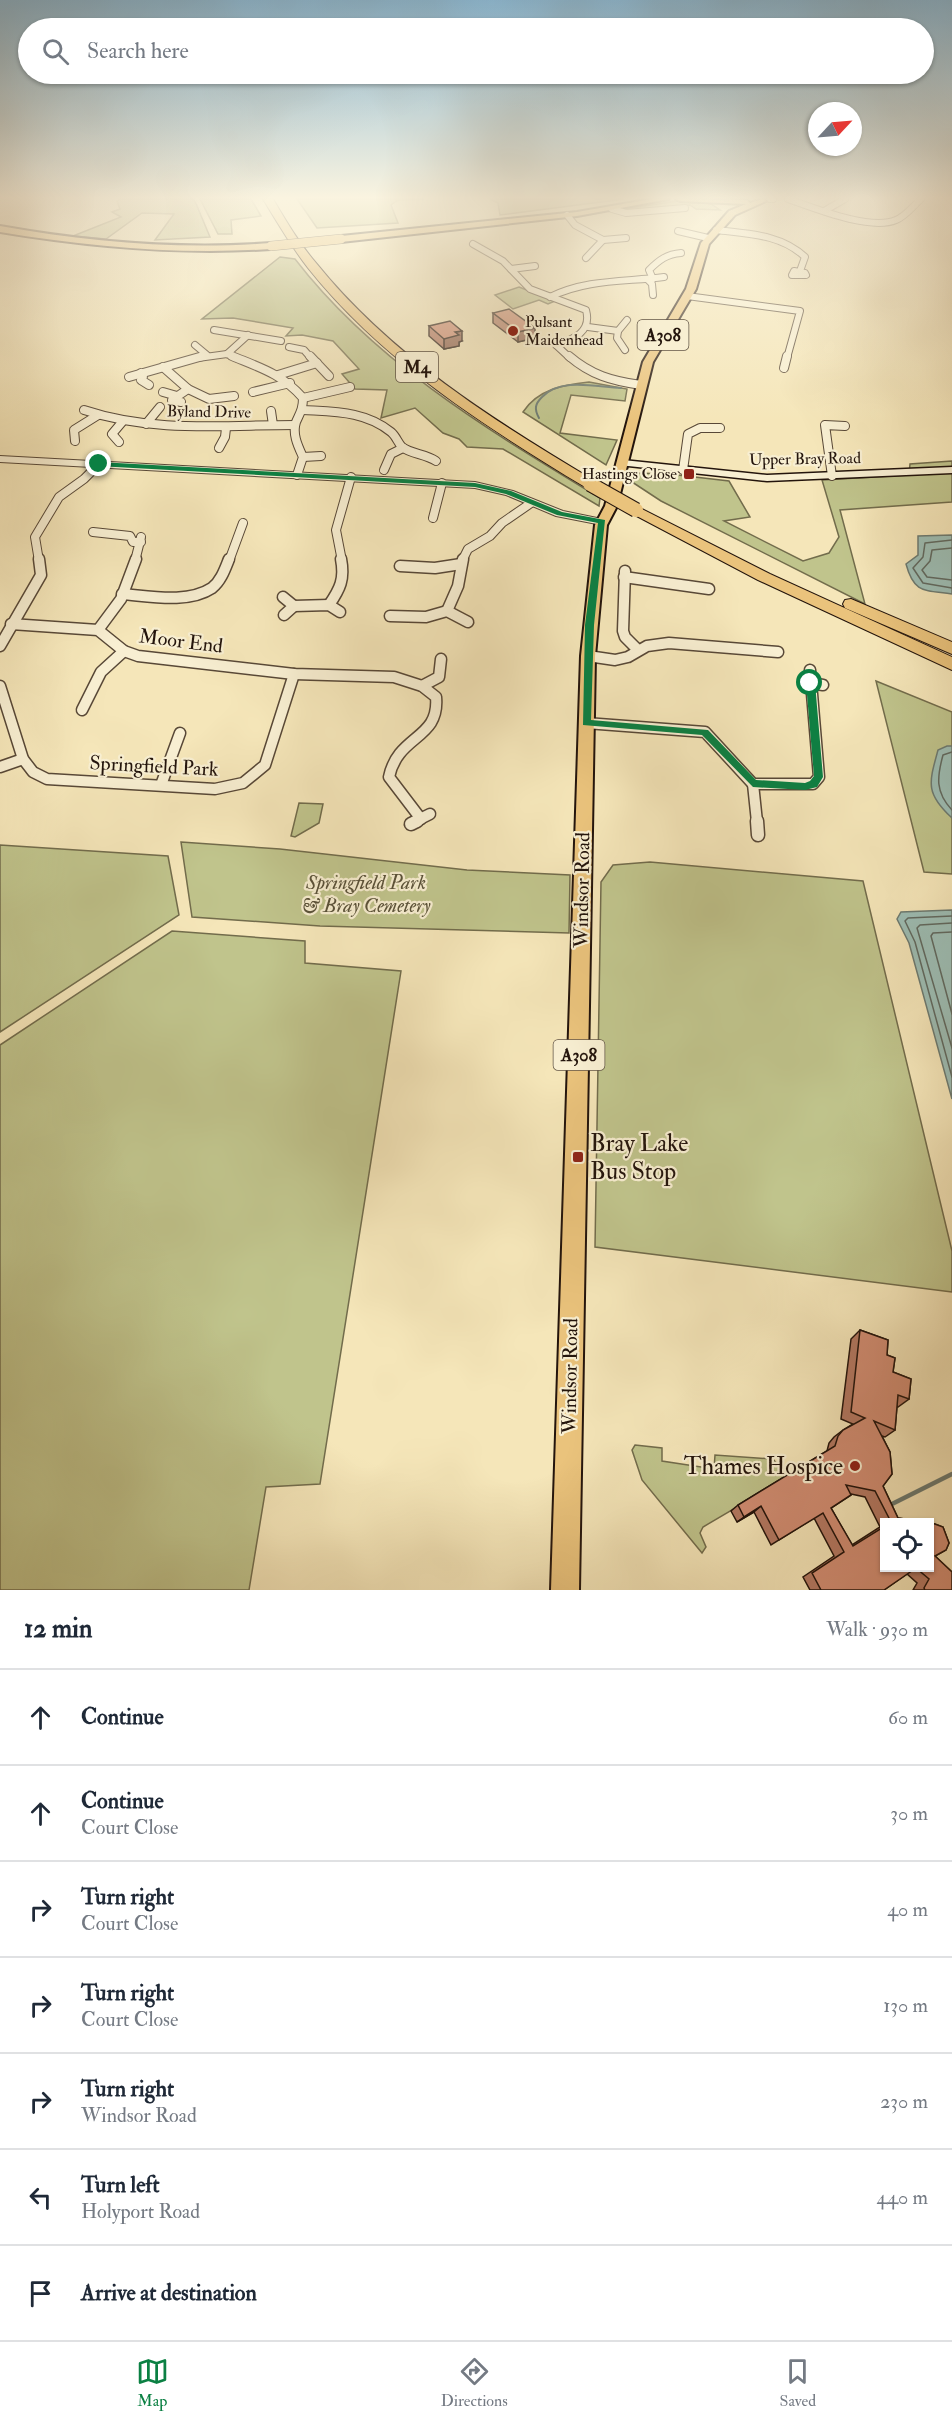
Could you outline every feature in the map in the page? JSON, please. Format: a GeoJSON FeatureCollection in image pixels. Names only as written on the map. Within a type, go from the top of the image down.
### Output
{"type":"FeatureCollection","features":[{"type":"Feature","properties":{"kind":"highway","name":"M4"},"geometry":{"type":"LineString","coordinates":[[318,273],[391,345],[482,415],[764,577],[952,664]]}},
{"type":"Feature","properties":{"kind":"highway","name":"M4"},"geometry":{"type":"LineString","coordinates":[[334,273],[395,334],[482,401],[593,478]]}},
{"type":"Feature","properties":{"kind":"highway","name":"M4"},"geometry":{"type":"LineString","coordinates":[[638,504],[952,648]]}},
{"type":"Feature","properties":{"kind":"main road","name":"Windsor Road"},"geometry":{"type":"LineString","coordinates":[[565,1590],[586,723],[591,612],[602,522],[610,506],[623,463],[641,385],[650,357],[687,296],[696,273]]}},
{"type":"Feature","properties":{"kind":"main road","name":"Upper Bray Road"},"geometry":{"type":"LineString","coordinates":[[623,463],[767,478],[952,470]]}},
{"type":"Feature","properties":{"kind":"street"},"geometry":{"type":"LineString","coordinates":[[514,273],[519,282],[533,291],[574,303],[586,310],[590,319],[588,327],[573,340],[556,345],[591,374],[607,381],[641,385]]}},
{"type":"Feature","properties":{"kind":"street"},"geometry":{"type":"LineString","coordinates":[[649,273],[651,292]]}},
{"type":"Feature","properties":{"kind":"street"},"geometry":{"type":"LineString","coordinates":[[550,297],[570,286],[589,281],[650,280],[664,277]]}},
{"type":"Feature","properties":{"kind":"street"},"geometry":{"type":"LineString","coordinates":[[687,296],[800,311],[784,368]]}},
{"type":"Feature","properties":{"kind":"street"},"geometry":{"type":"LineString","coordinates":[[626,350],[617,338],[618,331],[627,320]]}},
{"type":"Feature","properties":{"kind":"street"},"geometry":{"type":"LineString","coordinates":[[588,327],[618,331]]}},
{"type":"Feature","properties":{"kind":"street"},"geometry":{"type":"LineString","coordinates":[[214,330],[281,341]]}},
{"type":"Feature","properties":{"kind":"street"},"geometry":{"type":"LineString","coordinates":[[227,354],[248,335]]}},
{"type":"Feature","properties":{"kind":"street"},"geometry":{"type":"LineString","coordinates":[[195,345],[207,355]]}},
{"type":"Feature","properties":{"kind":"street"},"geometry":{"type":"LineString","coordinates":[[289,347],[304,350],[329,376]]}},
{"type":"Feature","properties":{"kind":"street"},"geometry":{"type":"LineString","coordinates":[[129,377],[207,355],[227,354],[278,375],[290,383],[303,398],[303,410],[295,425],[296,441],[303,458],[297,475]]}},
{"type":"Feature","properties":{"kind":"street"},"geometry":{"type":"LineString","coordinates":[[278,375],[317,363]]}},
{"type":"Feature","properties":{"kind":"street"},"geometry":{"type":"LineString","coordinates":[[164,367],[188,389],[209,399],[234,396]]}},
{"type":"Feature","properties":{"kind":"street"},"geometry":{"type":"LineString","coordinates":[[141,374],[143,377],[141,380],[149,385]]}},
{"type":"Feature","properties":{"kind":"street"},"geometry":{"type":"LineString","coordinates":[[253,392],[290,383]]}},
{"type":"Feature","properties":{"kind":"street"},"geometry":{"type":"LineString","coordinates":[[303,398],[350,387]]}},
{"type":"Feature","properties":{"kind":"street"},"geometry":{"type":"LineString","coordinates":[[163,392],[179,399],[188,389]]}},
{"type":"Feature","properties":{"kind":"street","name":"Byland Drive"},"geometry":{"type":"LineString","coordinates":[[146,424],[160,407]]}},
{"type":"Feature","properties":{"kind":"street","name":"Byland Drive"},"geometry":{"type":"LineString","coordinates":[[84,410],[123,421],[146,424],[226,428],[295,425]]}},
{"type":"Feature","properties":{"kind":"street"},"geometry":{"type":"LineString","coordinates":[[303,410],[352,413],[376,422],[393,434],[403,448],[429,456],[436,461]]}},
{"type":"Feature","properties":{"kind":"street","name":"Byland Drive"},"geometry":{"type":"LineString","coordinates":[[271,411],[273,425]]}},
{"type":"Feature","properties":{"kind":"street"},"geometry":{"type":"LineString","coordinates":[[75,441],[74,430],[98,415]]}},
{"type":"Feature","properties":{"kind":"street"},"geometry":{"type":"LineString","coordinates":[[119,442],[112,434],[123,421]]}},
{"type":"Feature","properties":{"kind":"street"},"geometry":{"type":"LineString","coordinates":[[832,476],[825,425],[845,426]]}},
{"type":"Feature","properties":{"kind":"street"},"geometry":{"type":"LineString","coordinates":[[219,448],[225,437],[226,428]]}},
{"type":"Feature","properties":{"kind":"street"},"geometry":{"type":"LineString","coordinates":[[683,470],[688,434],[700,428],[720,428]]}},
{"type":"Feature","properties":{"kind":"street"},"geometry":{"type":"LineString","coordinates":[[384,470],[391,454],[403,448]]}},
{"type":"Feature","properties":{"kind":"street"},"geometry":{"type":"LineString","coordinates":[[303,458],[321,456]]}},
{"type":"Feature","properties":{"kind":"street"},"geometry":{"type":"LineString","coordinates":[[0,459],[475,485],[508,493],[560,514],[602,522]]}},
{"type":"Feature","properties":{"kind":"street"},"geometry":{"type":"LineString","coordinates":[[0,646],[41,575],[35,537],[59,496],[84,479],[99,464]]}},
{"type":"Feature","properties":{"kind":"street"},"geometry":{"type":"LineString","coordinates":[[329,605],[341,587],[344,573],[336,530],[351,477]]}},
{"type":"Feature","properties":{"kind":"street"},"geometry":{"type":"LineString","coordinates":[[442,483],[434,517],[445,516]]}},
{"type":"Feature","properties":{"kind":"street"},"geometry":{"type":"LineString","coordinates":[[390,616],[426,617],[447,610],[458,586],[461,564],[468,549],[490,536],[502,523],[531,503]]}},
{"type":"Feature","properties":{"kind":"street"},"geometry":{"type":"LineString","coordinates":[[122,594],[188,596],[208,591],[220,579],[243,523]]}},
{"type":"Feature","properties":{"kind":"street"},"geometry":{"type":"LineString","coordinates":[[11,624],[98,630],[104,624],[135,566],[141,539],[133,542],[130,536],[93,532]]}},
{"type":"Feature","properties":{"kind":"street"},"geometry":{"type":"LineString","coordinates":[[400,566],[435,568],[461,564]]}},
{"type":"Feature","properties":{"kind":"street"},"geometry":{"type":"LineString","coordinates":[[638,650],[625,638],[623,631],[625,574],[696,584],[708,589]]}},
{"type":"Feature","properties":{"kind":"street"},"geometry":{"type":"LineString","coordinates":[[283,597],[294,606]]}},
{"type":"Feature","properties":{"kind":"street"},"geometry":{"type":"LineString","coordinates":[[284,615],[294,606],[329,605],[340,612]]}},
{"type":"Feature","properties":{"kind":"street"},"geometry":{"type":"LineString","coordinates":[[447,610],[468,622]]}},
{"type":"Feature","properties":{"kind":"street","name":"Moor End"},"geometry":{"type":"LineString","coordinates":[[98,630],[124,651],[138,656],[294,674],[319,672],[394,677],[422,686]]}},
{"type":"Feature","properties":{"kind":"street"},"geometry":{"type":"LineString","coordinates":[[588,656],[615,660],[647,646],[669,643],[778,652]]}},
{"type":"Feature","properties":{"kind":"street"},"geometry":{"type":"LineString","coordinates":[[98,702],[84,706],[101,672],[124,651]]}},
{"type":"Feature","properties":{"kind":"street"},"geometry":{"type":"LineString","coordinates":[[421,819],[389,777],[389,753],[427,728],[437,713],[436,697],[422,686],[439,678],[441,659]]}},
{"type":"Feature","properties":{"kind":"street"},"geometry":{"type":"LineString","coordinates":[[753,784],[805,786],[813,784],[819,777],[814,741],[810,670]]}},
{"type":"Feature","properties":{"kind":"street","name":"Springfield Park"},"geometry":{"type":"LineString","coordinates":[[23,759],[33,772],[47,779],[215,789],[237,787],[256,776],[265,765],[294,674]]}},
{"type":"Feature","properties":{"kind":"street"},"geometry":{"type":"LineString","coordinates":[[810,683],[823,685]]}},
{"type":"Feature","properties":{"kind":"street"},"geometry":{"type":"LineString","coordinates":[[0,686],[23,759],[0,767]]}},
{"type":"Feature","properties":{"kind":"street"},"geometry":{"type":"LineString","coordinates":[[586,723],[705,732],[753,784],[758,835]]}},
{"type":"Feature","properties":{"kind":"street"},"geometry":{"type":"LineString","coordinates":[[161,785],[180,733]]}},
{"type":"Feature","properties":{"kind":"green space"},"geometry":{"type":"Polygon","coordinates":[[[260,273],[307,273],[361,331],[398,363],[476,420],[600,498],[599,506],[503,449],[467,447],[459,439],[443,433],[415,408],[381,418],[387,390],[355,389],[342,374],[359,369],[333,341],[302,335],[286,336],[293,328],[233,318],[202,319],[260,273]]]}},
{"type":"Feature","properties":{"kind":"green space"},"geometry":{"type":"Polygon","coordinates":[[[519,287],[555,301],[548,304],[539,300],[513,309],[495,295],[519,287]]]}},
{"type":"Feature","properties":{"kind":"green space"},"geometry":{"type":"Polygon","coordinates":[[[589,382],[627,389],[625,401],[571,395],[560,433],[617,440],[606,465],[523,412],[529,404],[544,393],[589,382]]]}},
{"type":"Feature","properties":{"kind":"green space"},"geometry":{"type":"Polygon","coordinates":[[[952,461],[952,502],[840,510],[865,604],[661,501],[629,480],[635,473],[669,474],[729,481],[750,517],[724,521],[803,561],[829,553],[839,537],[822,480],[909,475],[910,464],[952,461]]]}},
{"type":"Feature","properties":{"kind":"green space"},"geometry":{"type":"Polygon","coordinates":[[[876,681],[952,712],[952,874],[924,872],[876,681]]]}},
{"type":"Feature","properties":{"kind":"green space"},"geometry":{"type":"Polygon","coordinates":[[[299,803],[323,804],[319,823],[295,837],[291,836],[299,803]]]}},
{"type":"Feature","properties":{"kind":"green space","name":"Springfield Park & Bray Cemetery"},"geometry":{"type":"Polygon","coordinates":[[[181,842],[280,849],[467,870],[570,875],[569,933],[320,926],[192,917],[181,842]]]}},
{"type":"Feature","properties":{"kind":"green space"},"geometry":{"type":"Polygon","coordinates":[[[0,845],[168,856],[179,915],[0,1032],[0,845]]]}},
{"type":"Feature","properties":{"kind":"green space"},"geometry":{"type":"Polygon","coordinates":[[[650,862],[863,881],[952,1251],[952,1292],[595,1247],[601,882],[613,865],[650,862]]]}},
{"type":"Feature","properties":{"kind":"green space"},"geometry":{"type":"Polygon","coordinates":[[[172,931],[305,941],[305,963],[401,971],[320,1484],[266,1487],[249,1590],[0,1590],[0,1045],[172,931]]]}},
{"type":"Feature","properties":{"kind":"green space"},"geometry":{"type":"Polygon","coordinates":[[[635,1445],[662,1448],[662,1461],[714,1469],[715,1455],[773,1459],[788,1477],[703,1527],[700,1533],[706,1547],[702,1553],[642,1480],[632,1450],[635,1445]]]}},
{"type":"Feature","properties":{"kind":"water"},"geometry":{"type":"Polygon","coordinates":[[[952,535],[952,594],[928,591],[917,586],[906,564],[918,555],[918,536],[952,535]]]}},
{"type":"Feature","properties":{"kind":"water"},"geometry":{"type":"Polygon","coordinates":[[[952,746],[952,818],[937,801],[931,787],[938,750],[952,746]]]}},
{"type":"Feature","properties":{"kind":"water"},"geometry":{"type":"Polygon","coordinates":[[[952,910],[952,1099],[909,943],[897,919],[901,912],[952,910]]]}},
{"type":"Feature","properties":{"kind":"building"},"geometry":{"type":"Polygon","coordinates":[[[509,309],[535,328],[518,332],[493,313],[509,309]]]}},
{"type":"Feature","properties":{"kind":"building"},"geometry":{"type":"Polygon","coordinates":[[[450,321],[462,331],[455,332],[459,335],[444,339],[429,326],[450,321]]]}},
{"type":"Feature","properties":{"kind":"building","name":"Thames Hospice"},"geometry":{"type":"Polygon","coordinates":[[[860,1330],[888,1340],[887,1355],[895,1358],[893,1372],[911,1379],[909,1399],[898,1395],[895,1430],[874,1421],[890,1452],[892,1474],[883,1486],[898,1518],[889,1518],[875,1491],[846,1485],[851,1495],[831,1508],[853,1546],[880,1529],[880,1572],[910,1572],[884,1590],[821,1590],[812,1573],[844,1552],[823,1513],[779,1540],[761,1506],[744,1517],[738,1505],[835,1446],[843,1430],[865,1418],[851,1412],[860,1330]]]}},
{"type":"Feature","properties":{"kind":"building"},"geometry":{"type":"Polygon","coordinates":[[[934,1524],[943,1527],[949,1543],[946,1550],[935,1556],[952,1572],[952,1590],[925,1590],[929,1579],[921,1572],[934,1572],[934,1524]]]}},
{"type":"Feature","properties":{"kind":"waterway"},"geometry":{"type":"LineString","coordinates":[[539,418],[536,409],[538,402],[550,391],[559,387],[579,385],[621,388]]}},
{"type":"Feature","properties":{"kind":"waterway"},"geometry":{"type":"LineString","coordinates":[[888,1506],[952,1474]]}},
{"type":"Feature","properties":{"kind":"place","name":"Pulsant Maidenhead"},"geometry":{"type":"Point","coordinates":[513,331]}},
{"type":"Feature","properties":{"kind":"place","name":"Hastings Close"},"geometry":{"type":"Point","coordinates":[689,474]}},
{"type":"Feature","properties":{"kind":"place","name":"Bray Lake Bus Stop"},"geometry":{"type":"Point","coordinates":[578,1157]}},
{"type":"Feature","properties":{"kind":"place","name":"Thames Hospice"},"geometry":{"type":"Point","coordinates":[855,1466]}},
{"type":"Feature","properties":{"kind":"route"},"geometry":{"type":"LineString","coordinates":[[99,464],[475,485],[508,493],[560,514],[602,522],[590,625],[586,723],[705,732],[753,784],[805,786],[813,784],[819,777],[810,683]]}}]}
